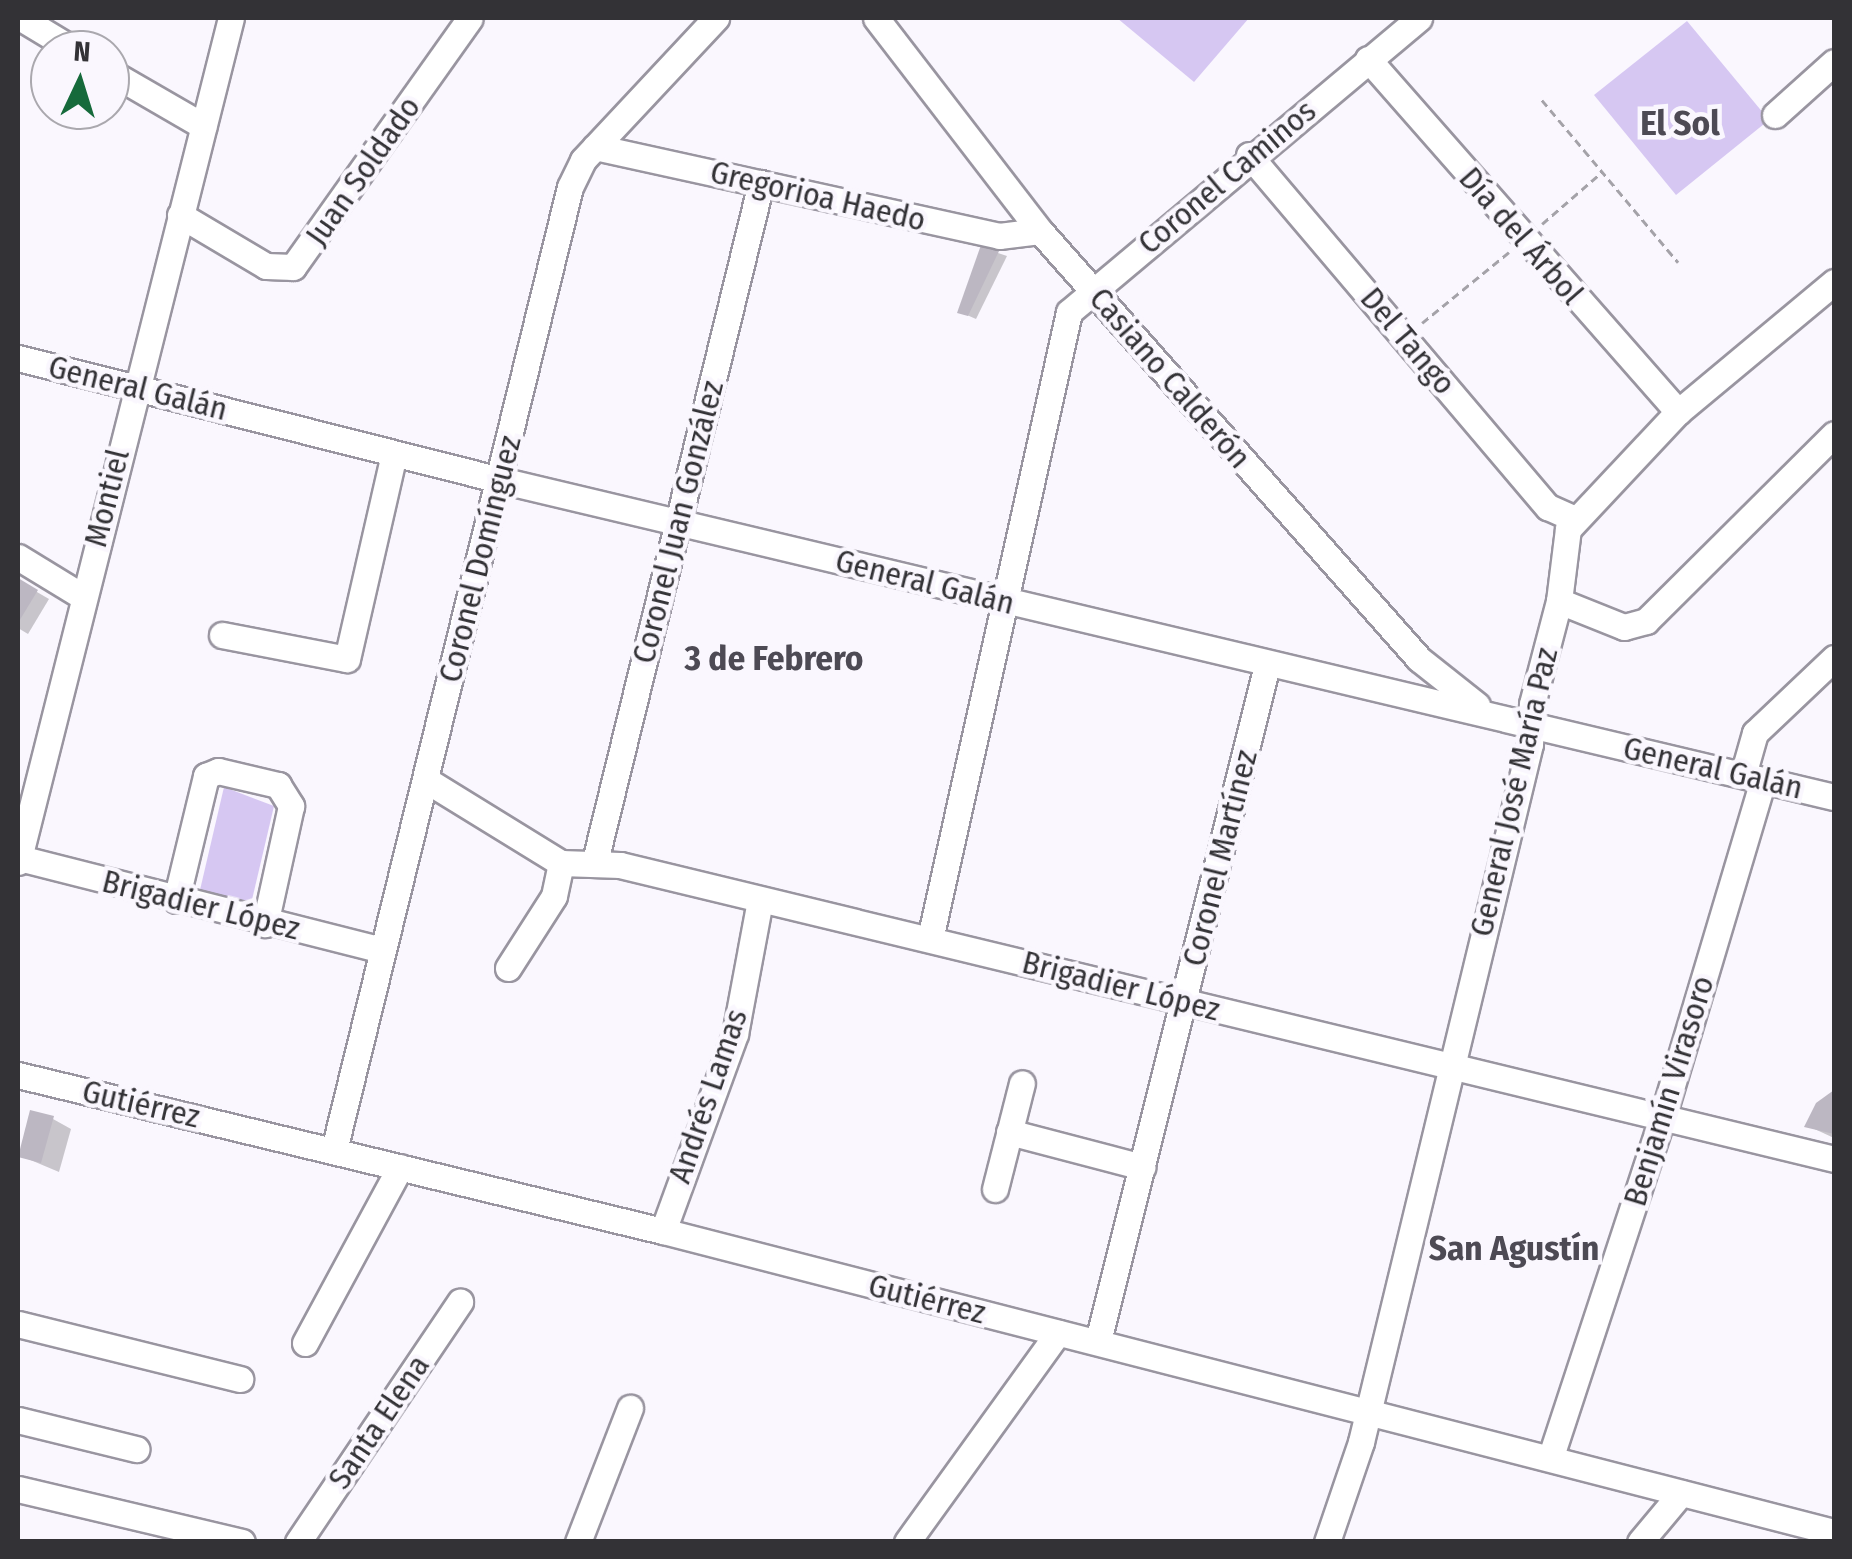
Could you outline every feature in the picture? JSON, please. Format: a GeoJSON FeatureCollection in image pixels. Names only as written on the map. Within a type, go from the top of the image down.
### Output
{"type":"FeatureCollection","features":[{"type":"Feature","properties":{"kind":"street","name":"Montiel"},"geometry":{"type":"LineString","coordinates":[[18,860],[28,776],[82,596],[231,18]]}},
{"type":"Feature","properties":{"kind":"street","name":"Juan Soldado"},"geometry":{"type":"LineString","coordinates":[[180,215],[266,266],[293,267],[470,18]]}},
{"type":"Feature","properties":{"kind":"street","name":"Coronel Domínguez"},"geometry":{"type":"LineString","coordinates":[[334,1150],[570,187],[595,146],[716,18]]}},
{"type":"Feature","properties":{"kind":"street","name":"Casiano Calderón"},"geometry":{"type":"LineString","coordinates":[[876,18],[1040,231],[1400,638],[1445,683],[1491,714]]}},
{"type":"Feature","properties":{"kind":"street","name":"Coronel Caminos"},"geometry":{"type":"LineString","coordinates":[[930,939],[1006,602],[1060,337],[1069,312],[1249,156],[1419,18]]}},
{"type":"Feature","properties":{"kind":"street","name":"Día del Árbol"},"geometry":{"type":"LineString","coordinates":[[1368,59],[1678,412]]}},
{"type":"Feature","properties":{"kind":"street"},"geometry":{"type":"LineString","coordinates":[[1776,115],[1834,62]]}},
{"type":"Feature","properties":{"kind":"street"},"geometry":{"type":"LineString","coordinates":[[130,83],[204,126]]}},
{"type":"Feature","properties":{"kind":"street","name":"Gregorioa Haedo"},"geometry":{"type":"LineString","coordinates":[[595,146],[999,236],[1040,231]]}},
{"type":"Feature","properties":{"kind":"street","name":"Del Tango"},"geometry":{"type":"LineString","coordinates":[[1249,156],[1548,507],[1573,518]]}},
{"type":"Feature","properties":{"kind":"street","name":"Coronel Juan González"},"geometry":{"type":"LineString","coordinates":[[595,861],[761,183]]}},
{"type":"Feature","properties":{"kind":"street"},"geometry":{"type":"LineString","coordinates":[[1573,518],[1678,412],[1834,282]]}},
{"type":"Feature","properties":{"kind":"street","name":"General Galán"},"geometry":{"type":"LineString","coordinates":[[18,356],[500,480],[1834,797]]}},
{"type":"Feature","properties":{"kind":"street"},"geometry":{"type":"LineString","coordinates":[[1560,601],[1624,627],[1646,621],[1834,434]]}},
{"type":"Feature","properties":{"kind":"street"},"geometry":{"type":"LineString","coordinates":[[222,634],[347,659],[394,454]]}},
{"type":"Feature","properties":{"kind":"street","name":"General José María Paz"},"geometry":{"type":"LineString","coordinates":[[1327,1542],[1342,1510],[1368,1409],[1560,601],[1573,518]]}},
{"type":"Feature","properties":{"kind":"street"},"geometry":{"type":"LineString","coordinates":[[18,558],[82,596]]}},
{"type":"Feature","properties":{"kind":"street"},"geometry":{"type":"LineString","coordinates":[[1380,691],[1407,676],[1400,638]]}},
{"type":"Feature","properties":{"kind":"street","name":"Benjamín Virasoro"},"geometry":{"type":"LineString","coordinates":[[1551,1456],[1662,1119],[1752,778],[1756,733],[1834,658]]}},
{"type":"Feature","properties":{"kind":"street","name":"Coronel Martínez"},"geometry":{"type":"LineString","coordinates":[[1098,1341],[1267,665]]}},
{"type":"Feature","properties":{"kind":"street"},"geometry":{"type":"LineString","coordinates":[[176,900],[206,776],[218,771],[278,786],[291,806],[265,924]]}},
{"type":"Feature","properties":{"kind":"street"},"geometry":{"type":"LineString","coordinates":[[426,780],[561,862],[554,896],[508,968]]}},
{"type":"Feature","properties":{"kind":"street","name":"Brigadier López"},"geometry":{"type":"LineString","coordinates":[[18,860],[265,924],[383,950]]}},
{"type":"Feature","properties":{"kind":"street","name":"Brigadier López"},"geometry":{"type":"LineString","coordinates":[[561,862],[595,861],[930,939],[1834,1160]]}},
{"type":"Feature","properties":{"kind":"street","name":"Andrés Lamas"},"geometry":{"type":"LineString","coordinates":[[664,1231],[736,1034],[760,900]]}},
{"type":"Feature","properties":{"kind":"street","name":"Gutiérrez"},"geometry":{"type":"LineString","coordinates":[[18,1075],[664,1231],[1551,1456],[1834,1532]]}},
{"type":"Feature","properties":{"kind":"street"},"geometry":{"type":"LineString","coordinates":[[995,1190],[1022,1083]]}},
{"type":"Feature","properties":{"kind":"street"},"geometry":{"type":"LineString","coordinates":[[1009,1132],[1142,1167]]}},
{"type":"Feature","properties":{"kind":"street"},"geometry":{"type":"LineString","coordinates":[[305,1343],[400,1167]]}},
{"type":"Feature","properties":{"kind":"street","name":"Santa Elena"},"geometry":{"type":"LineString","coordinates":[[298,1542],[460,1302]]}},
{"type":"Feature","properties":{"kind":"street"},"geometry":{"type":"LineString","coordinates":[[18,1324],[240,1379]]}},
{"type":"Feature","properties":{"kind":"street"},"geometry":{"type":"LineString","coordinates":[[907,1542],[1058,1332]]}},
{"type":"Feature","properties":{"kind":"street"},"geometry":{"type":"LineString","coordinates":[[578,1542],[630,1408]]}},
{"type":"Feature","properties":{"kind":"street"},"geometry":{"type":"LineString","coordinates":[[18,1420],[136,1449]]}},
{"type":"Feature","properties":{"kind":"street"},"geometry":{"type":"LineString","coordinates":[[18,1488],[242,1542]]}},
{"type":"Feature","properties":{"kind":"street"},"geometry":{"type":"LineString","coordinates":[[1640,1542],[1680,1492]]}},
{"type":"Feature","properties":{"kind":"path"},"geometry":{"type":"LineString","coordinates":[[1542,100],[1678,262]]}},
{"type":"Feature","properties":{"kind":"path"},"geometry":{"type":"LineString","coordinates":[[1406,337],[1602,172]]}},
{"type":"Feature","properties":{"kind":"shaded area"},"geometry":{"type":"Polygon","coordinates":[[[1117,18],[1249,18],[1194,82],[1117,18]]]}},
{"type":"Feature","properties":{"kind":"shaded area"},"geometry":{"type":"Polygon","coordinates":[[[1687,21],[1769,120],[1676,195],[1594,95],[1687,21]]]}},
{"type":"Feature","properties":{"kind":"shaded area"},"geometry":{"type":"Polygon","coordinates":[[[224,787],[274,806],[251,904],[200,890],[224,787]]]}},
{"type":"Feature","properties":{"kind":"building"},"geometry":{"type":"Polygon","coordinates":[[[981,245],[1000,249],[968,316],[957,313],[981,245]]]}},
{"type":"Feature","properties":{"kind":"building"},"geometry":{"type":"Polygon","coordinates":[[[18,578],[38,590],[18,623],[18,578]]]}},
{"type":"Feature","properties":{"kind":"building"},"geometry":{"type":"Polygon","coordinates":[[[1834,1090],[1834,1134],[1804,1127],[1816,1103],[1834,1090]]]}},
{"type":"Feature","properties":{"kind":"building"},"geometry":{"type":"Polygon","coordinates":[[[30,1110],[54,1116],[41,1163],[18,1157],[30,1110]]]}},
{"type":"Feature","properties":{"kind":"district","name":"El Sol"},"geometry":{"type":"Point","coordinates":[1680,123]}},
{"type":"Feature","properties":{"kind":"district","name":"3 de Febrero"},"geometry":{"type":"Point","coordinates":[774,658]}},
{"type":"Feature","properties":{"kind":"district","name":"San Agustín"},"geometry":{"type":"Point","coordinates":[1514,1248]}}]}
